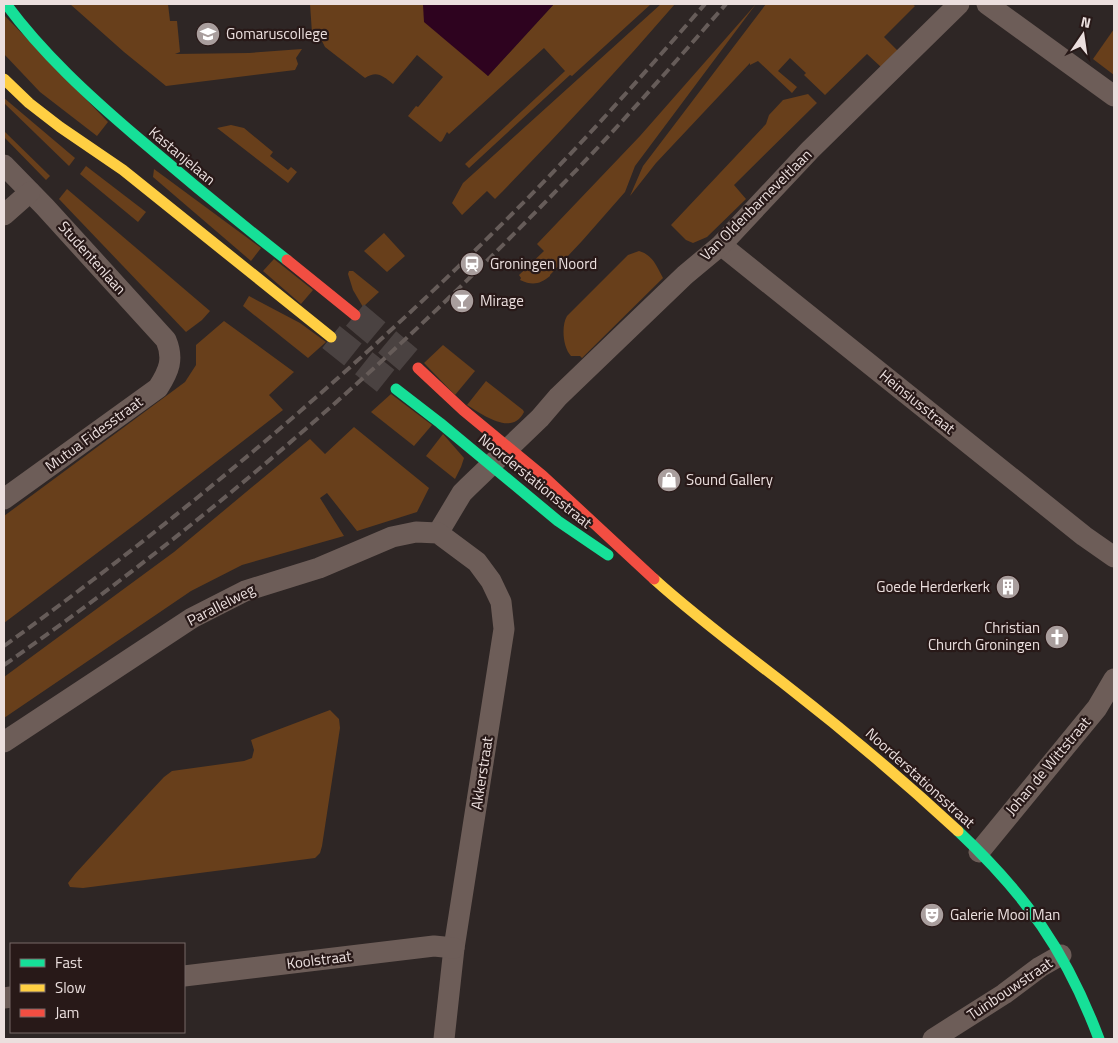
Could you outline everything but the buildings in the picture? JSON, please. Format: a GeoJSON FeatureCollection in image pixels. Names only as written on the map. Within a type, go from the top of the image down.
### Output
{"type":"FeatureCollection","features":[{"type":"Feature","properties":{"kind":"street","name":"Kastanjelaan"},"geometry":{"type":"LineString","coordinates":[[6,4],[39,45],[87,94],[180,174],[355,315]]}},
{"type":"Feature","properties":{"kind":"street","name":"Van Oldenbarneveltlaan"},"geometry":{"type":"LineString","coordinates":[[490,466],[540,418],[558,397],[664,296],[721,245],[810,150],[960,4]]}},
{"type":"Feature","properties":{"kind":"street"},"geometry":{"type":"LineString","coordinates":[[987,4],[1114,96]]}},
{"type":"Feature","properties":{"kind":"street"},"geometry":{"type":"LineString","coordinates":[[4,79],[29,103],[60,127],[123,170],[331,337]]}},
{"type":"Feature","properties":{"kind":"street","name":"Studentenlaan"},"geometry":{"type":"LineString","coordinates":[[4,165],[166,340],[171,357]]}},
{"type":"Feature","properties":{"kind":"street"},"geometry":{"type":"LineString","coordinates":[[4,215],[30,192]]}},
{"type":"Feature","properties":{"kind":"street","name":"Heinsiusstraat"},"geometry":{"type":"LineString","coordinates":[[721,245],[1076,530],[1114,558]]}},
{"type":"Feature","properties":{"kind":"street","name":"Mutua Fidesstraat"},"geometry":{"type":"LineString","coordinates":[[4,499],[158,388],[166,374],[171,357]]}},
{"type":"Feature","properties":{"kind":"street","name":"Noorderstationsstraat"},"geometry":{"type":"LineString","coordinates":[[418,368],[442,393],[544,478],[663,588],[886,765],[979,852],[1008,881],[1037,918],[1061,955],[1084,999],[1099,1039]]}},
{"type":"Feature","properties":{"kind":"street","name":"Noorderstationsstraat"},"geometry":{"type":"LineString","coordinates":[[396,389],[558,521],[597,548],[663,588]]}},
{"type":"Feature","properties":{"kind":"street"},"geometry":{"type":"LineString","coordinates":[[438,534],[462,493],[490,466]]}},
{"type":"Feature","properties":{"kind":"street","name":"Parallelweg"},"geometry":{"type":"LineString","coordinates":[[4,742],[192,618],[245,591],[320,568],[392,537],[416,532],[438,534]]}},
{"type":"Feature","properties":{"kind":"street","name":"Akkerstraat"},"geometry":{"type":"LineString","coordinates":[[438,534],[452,542],[477,562],[491,581],[501,602],[504,629],[454,948],[444,1039]]}},
{"type":"Feature","properties":{"kind":"street","name":"Johan de Wittstraat"},"geometry":{"type":"LineString","coordinates":[[979,852],[1096,708],[1114,680]]}},
{"type":"Feature","properties":{"kind":"street","name":"Koolstraat"},"geometry":{"type":"LineString","coordinates":[[185,976],[434,946],[454,948]]}},
{"type":"Feature","properties":{"kind":"street","name":"Tuinbouwstraat"},"geometry":{"type":"LineString","coordinates":[[934,1039],[1004,994],[1040,967],[1061,955]]}},
{"type":"Feature","properties":{"kind":"shaded area"},"geometry":{"type":"Polygon","coordinates":[[[70,4],[168,4],[170,21],[177,21],[180,52],[175,54],[249,53],[302,49],[296,58],[298,64],[295,70],[166,86],[70,4]]]}},
{"type":"Feature","properties":{"kind":"shaded area"},"geometry":{"type":"Polygon","coordinates":[[[310,4],[426,4],[423,5],[488,76],[554,4],[651,4],[469,168],[465,164],[565,71],[544,48],[449,134],[447,132],[440,142],[408,116],[443,77],[417,55],[393,84],[383,76],[376,74],[365,78],[325,47],[322,41],[312,33],[310,4]]]}},
{"type":"Feature","properties":{"kind":"shaded area"},"geometry":{"type":"Polygon","coordinates":[[[554,4],[488,76],[424,22],[423,5],[554,4]]]}},
{"type":"Feature","properties":{"kind":"shaded area"},"geometry":{"type":"Polygon","coordinates":[[[661,4],[675,4],[586,103],[495,199],[487,191],[462,215],[452,203],[463,183],[661,4]]]}},
{"type":"Feature","properties":{"kind":"shaded area"},"geometry":{"type":"Polygon","coordinates":[[[756,4],[635,166],[625,192],[550,276],[536,283],[520,280],[519,275],[544,251],[537,244],[640,136],[756,4]]]}},
{"type":"Feature","properties":{"kind":"shaded area"},"geometry":{"type":"Polygon","coordinates":[[[766,4],[912,4],[915,6],[884,37],[898,51],[881,67],[867,54],[825,95],[804,75],[806,73],[790,58],[778,71],[797,87],[792,93],[758,61],[750,65],[750,63],[656,163],[630,196],[643,166],[766,4]]]}},
{"type":"Feature","properties":{"kind":"shaded area"},"geometry":{"type":"Polygon","coordinates":[[[4,15],[108,122],[97,136],[40,92],[4,54],[4,15]]]}},
{"type":"Feature","properties":{"kind":"shaded area"},"geometry":{"type":"Polygon","coordinates":[[[1114,29],[1114,75],[1093,59],[1114,29]]]}},
{"type":"Feature","properties":{"kind":"shaded area"},"geometry":{"type":"Polygon","coordinates":[[[808,94],[817,103],[734,185],[746,199],[707,237],[693,243],[686,240],[671,225],[766,124],[769,115],[783,100],[808,94]]]}},
{"type":"Feature","properties":{"kind":"shaded area"},"geometry":{"type":"Polygon","coordinates":[[[4,98],[75,158],[69,166],[4,103],[4,98]]]}},
{"type":"Feature","properties":{"kind":"shaded area"},"geometry":{"type":"Polygon","coordinates":[[[231,125],[244,128],[273,152],[270,156],[288,170],[291,167],[297,172],[288,183],[217,128],[231,125]]]}},
{"type":"Feature","properties":{"kind":"shaded area"},"geometry":{"type":"Polygon","coordinates":[[[4,131],[50,176],[46,180],[4,137],[4,131]]]}},
{"type":"Feature","properties":{"kind":"shaded area"},"geometry":{"type":"Polygon","coordinates":[[[86,166],[146,212],[138,222],[80,174],[86,166]]]}},
{"type":"Feature","properties":{"kind":"shaded area"},"geometry":{"type":"Polygon","coordinates":[[[154,169],[261,248],[251,261],[153,177],[154,169]]]}},
{"type":"Feature","properties":{"kind":"shaded area"},"geometry":{"type":"Polygon","coordinates":[[[67,189],[210,311],[202,320],[186,332],[59,199],[67,189]]]}},
{"type":"Feature","properties":{"kind":"shaded area"},"geometry":{"type":"Polygon","coordinates":[[[384,233],[405,256],[387,272],[364,251],[384,233]]]}},
{"type":"Feature","properties":{"kind":"shaded area"},"geometry":{"type":"Polygon","coordinates":[[[639,251],[651,258],[663,278],[582,358],[580,356],[571,356],[566,348],[564,337],[564,325],[567,316],[628,255],[639,251]]]}},
{"type":"Feature","properties":{"kind":"shaded area"},"geometry":{"type":"Polygon","coordinates":[[[274,259],[313,290],[301,304],[263,271],[274,259]]]}},
{"type":"Feature","properties":{"kind":"shaded area"},"geometry":{"type":"Polygon","coordinates":[[[349,271],[353,271],[379,292],[363,307],[353,290],[348,274],[349,271]]]}},
{"type":"Feature","properties":{"kind":"shaded area"},"geometry":{"type":"Polygon","coordinates":[[[249,296],[300,323],[326,342],[308,358],[243,306],[249,296]]]}},
{"type":"Feature","properties":{"kind":"shaded area"},"geometry":{"type":"Polygon","coordinates":[[[224,321],[294,372],[269,395],[283,410],[4,623],[4,516],[185,382],[196,365],[196,345],[224,321]]]}},
{"type":"Feature","properties":{"kind":"shaded area"},"geometry":{"type":"Polygon","coordinates":[[[443,345],[475,371],[455,395],[424,363],[443,345]]]}},
{"type":"Feature","properties":{"kind":"shaded area"},"geometry":{"type":"Polygon","coordinates":[[[486,381],[523,410],[524,412],[519,419],[512,423],[497,421],[488,418],[467,405],[486,381]]]}},
{"type":"Feature","properties":{"kind":"shaded area"},"geometry":{"type":"Polygon","coordinates":[[[391,394],[432,425],[414,446],[371,412],[391,394]]]}},
{"type":"Feature","properties":{"kind":"shaded area"},"geometry":{"type":"Polygon","coordinates":[[[354,427],[429,488],[417,512],[357,531],[327,493],[320,498],[344,536],[242,565],[191,591],[4,718],[4,677],[174,552],[310,439],[325,454],[354,427]]]}},
{"type":"Feature","properties":{"kind":"shaded area"},"geometry":{"type":"Polygon","coordinates":[[[443,434],[464,458],[455,479],[426,456],[443,434]]]}},
{"type":"Feature","properties":{"kind":"shaded area"},"geometry":{"type":"Polygon","coordinates":[[[330,710],[339,719],[340,728],[322,846],[320,853],[315,858],[83,888],[70,887],[68,883],[75,874],[164,777],[172,771],[244,761],[252,758],[254,750],[251,740],[330,710]]]}},
{"type":"Feature","properties":{"kind":"tunnel"},"geometry":{"type":"LineString","coordinates":[[355,315],[418,368]]}},
{"type":"Feature","properties":{"kind":"tunnel"},"geometry":{"type":"LineString","coordinates":[[331,337],[396,389]]}},
{"type":"Feature","properties":{"kind":"railway"},"geometry":{"type":"LineString","coordinates":[[4,646],[138,545],[203,493],[268,439],[393,328],[539,187],[611,110],[705,4]]}},
{"type":"Feature","properties":{"kind":"railway"},"geometry":{"type":"LineString","coordinates":[[4,665],[151,557],[222,500],[360,381],[493,255],[557,190],[664,75],[726,4]]}},
{"type":"Feature","properties":{"kind":"traffic: fast"},"geometry":{"type":"LineString","coordinates":[[6,4],[35,40],[101,106],[230,215],[287,260]]}},
{"type":"Feature","properties":{"kind":"traffic: fast"},"geometry":{"type":"LineString","coordinates":[[396,389],[558,521],[608,555]]}},
{"type":"Feature","properties":{"kind":"traffic: fast"},"geometry":{"type":"LineString","coordinates":[[958,831],[1004,878],[1042,926],[1073,978],[1099,1039]]}},
{"type":"Feature","properties":{"kind":"traffic: slow"},"geometry":{"type":"LineString","coordinates":[[4,79],[29,103],[60,127],[123,170],[331,337]]}},
{"type":"Feature","properties":{"kind":"traffic: slow"},"geometry":{"type":"LineString","coordinates":[[654,579],[853,739],[958,831]]}},
{"type":"Feature","properties":{"kind":"traffic: jam"},"geometry":{"type":"LineString","coordinates":[[287,260],[355,315]]}},
{"type":"Feature","properties":{"kind":"traffic: jam"},"geometry":{"type":"LineString","coordinates":[[418,368],[463,410],[543,476],[654,579]]}},
{"type":"Feature","properties":{"kind":"place","name":"Gomaruscollege"},"geometry":{"type":"Point","coordinates":[208,34]}},
{"type":"Feature","properties":{"kind":"place","name":"Groningen Noord"},"geometry":{"type":"Point","coordinates":[472,264]}},
{"type":"Feature","properties":{"kind":"place","name":"Mirage"},"geometry":{"type":"Point","coordinates":[462,301]}},
{"type":"Feature","properties":{"kind":"place","name":"Sound Gallery"},"geometry":{"type":"Point","coordinates":[669,480]}},
{"type":"Feature","properties":{"kind":"place","name":"Goede Herderkerk"},"geometry":{"type":"Point","coordinates":[1008,587]}},
{"type":"Feature","properties":{"kind":"place","name":"Christian Church Groningen"},"geometry":{"type":"Point","coordinates":[1057,637]}},
{"type":"Feature","properties":{"kind":"place","name":"Galerie Mooi Man"},"geometry":{"type":"Point","coordinates":[932,915]}}]}
